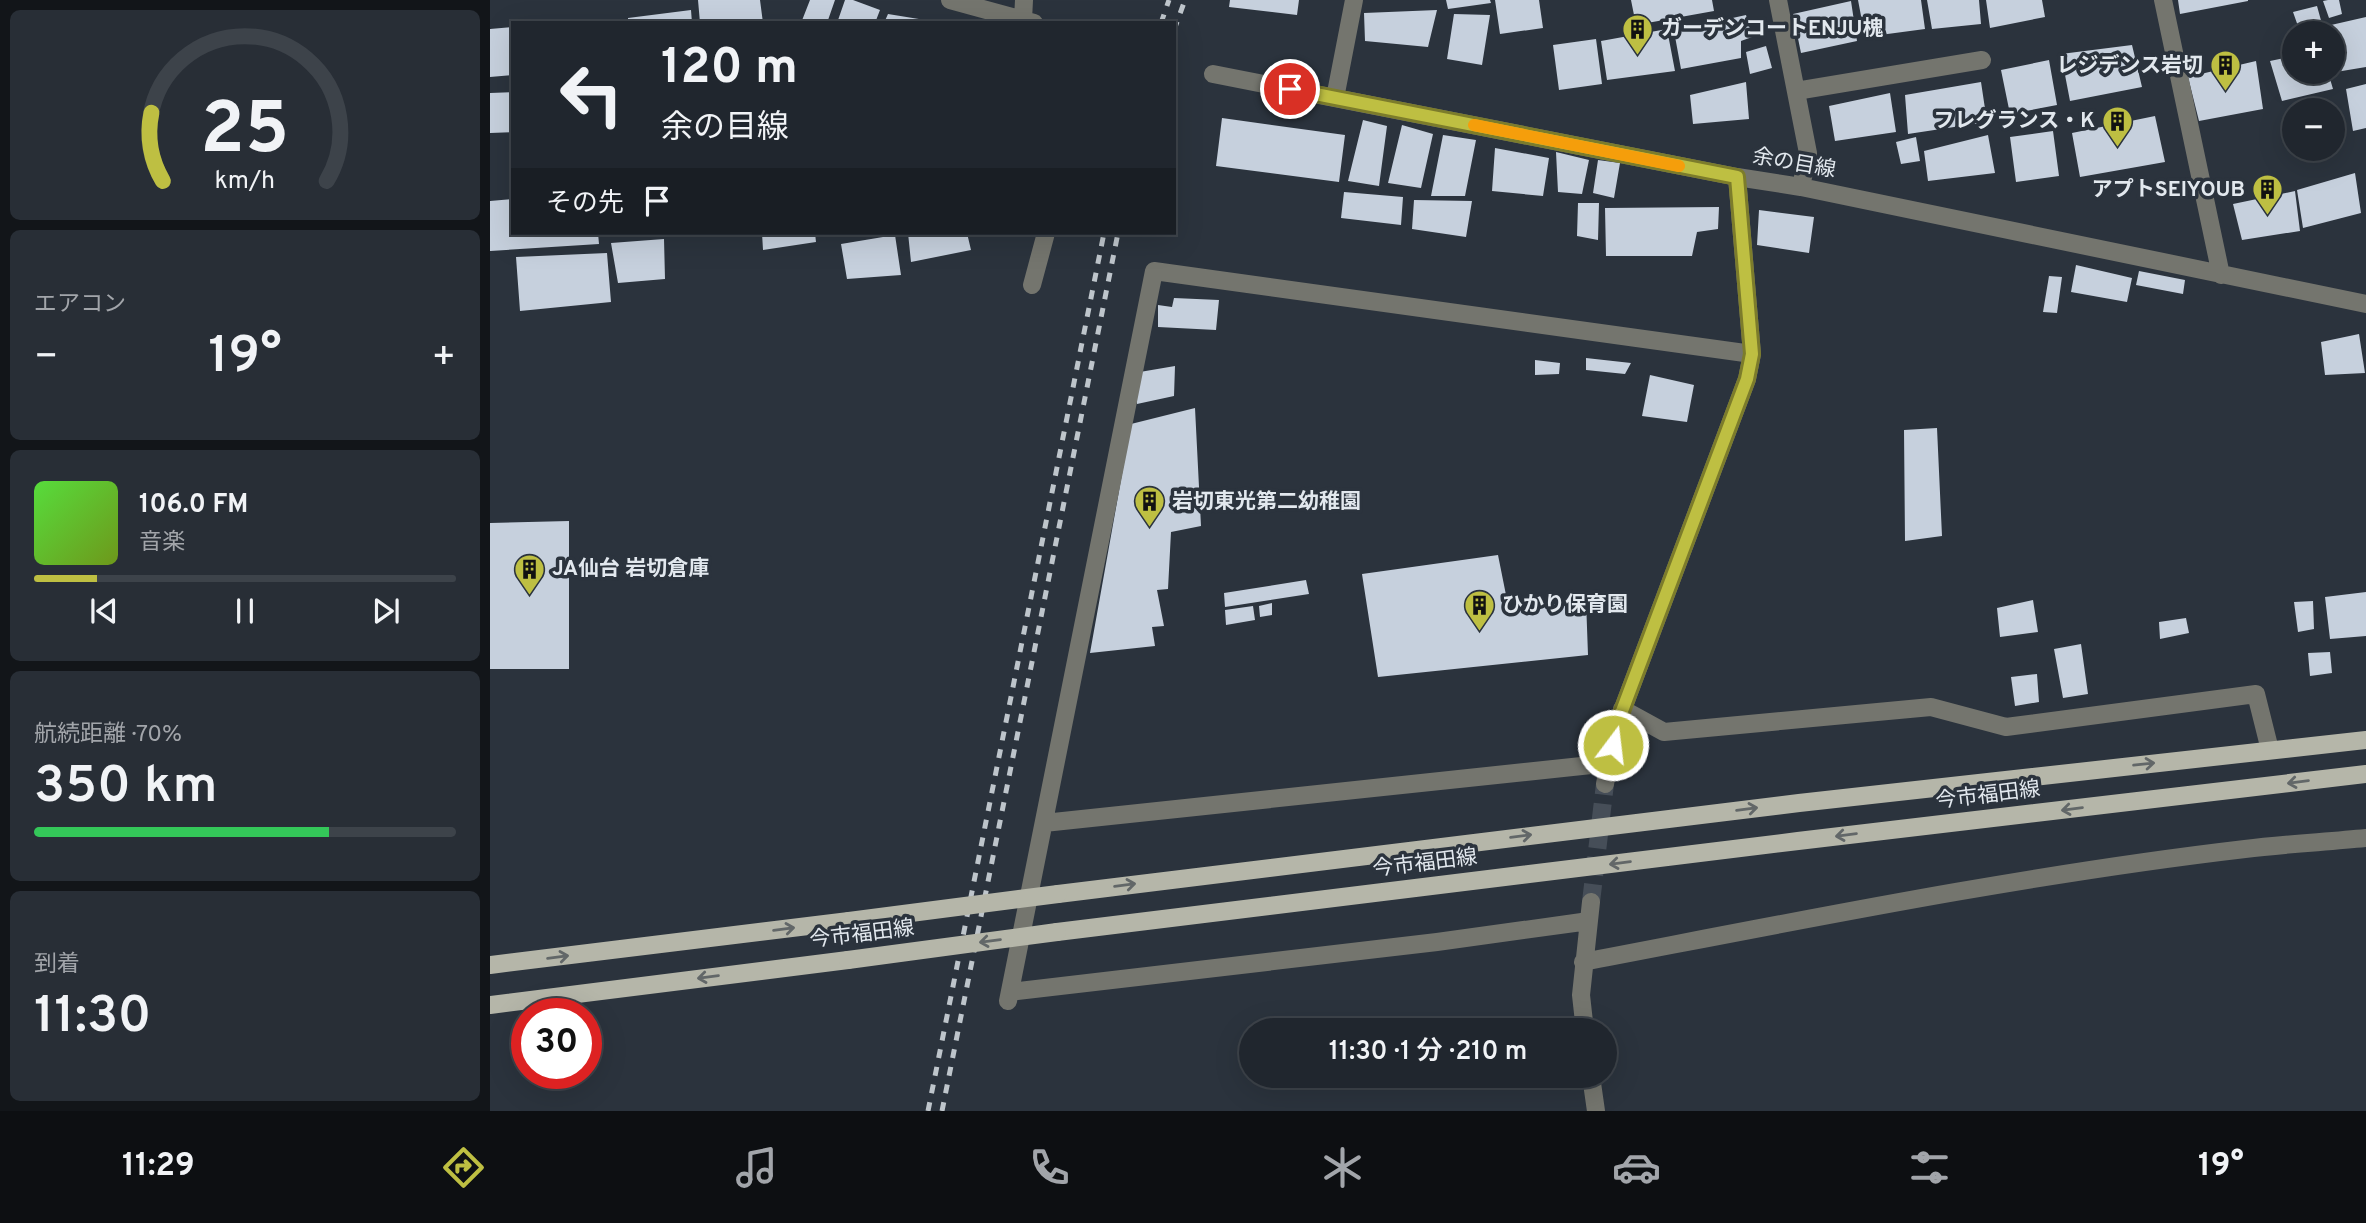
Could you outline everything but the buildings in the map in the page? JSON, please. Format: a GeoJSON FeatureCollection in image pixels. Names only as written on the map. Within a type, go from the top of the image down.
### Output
{"type":"FeatureCollection","features":[{"type":"Feature","properties":{"kind":"main road","name":"今市福田線"},"geometry":{"type":"LineString","coordinates":[[490,965],[1799,803],[2366,740]]}},
{"type":"Feature","properties":{"kind":"main road","name":"今市福田線"},"geometry":{"type":"LineString","coordinates":[[490,1005],[1057,932],[2366,774]]}},
{"type":"Feature","properties":{"kind":"street"},"geometry":{"type":"LineString","coordinates":[[950,0],[1028,21],[1024,0]]}},
{"type":"Feature","properties":{"kind":"street"},"geometry":{"type":"LineString","coordinates":[[1335,98],[1354,0]]}},
{"type":"Feature","properties":{"kind":"street"},"geometry":{"type":"LineString","coordinates":[[1778,0],[1808,153],[1802,182]]}},
{"type":"Feature","properties":{"kind":"street"},"geometry":{"type":"LineString","coordinates":[[2163,0],[2220,267]]}},
{"type":"Feature","properties":{"kind":"street"},"geometry":{"type":"LineString","coordinates":[[1796,91],[1982,60]]}},
{"type":"Feature","properties":{"kind":"street","name":"余の目線"},"geometry":{"type":"LineString","coordinates":[[1213,74],[1737,177],[1802,182],[2220,267],[2366,304]]}},
{"type":"Feature","properties":{"kind":"street"},"geometry":{"type":"LineString","coordinates":[[1605,785],[1622,709],[1747,379],[1752,354],[1737,177]]}},
{"type":"Feature","properties":{"kind":"street"},"geometry":{"type":"LineString","coordinates":[[1032,285],[1045,235]]}},
{"type":"Feature","properties":{"kind":"street"},"geometry":{"type":"LineString","coordinates":[[1589,922],[1009,996],[1154,271],[1752,354]]}},
{"type":"Feature","properties":{"kind":"street"},"geometry":{"type":"LineString","coordinates":[[1622,709],[1664,732],[1931,708],[2006,727],[2256,694],[2270,750]]}},
{"type":"Feature","properties":{"kind":"street"},"geometry":{"type":"LineString","coordinates":[[1044,823],[1610,763]]}},
{"type":"Feature","properties":{"kind":"street"},"geometry":{"type":"LineString","coordinates":[[1583,962],[1852,911],[2130,864],[2366,838]]}},
{"type":"Feature","properties":{"kind":"street"},"geometry":{"type":"LineString","coordinates":[[1584,1018],[1581,995],[1583,962],[1591,902]]}},
{"type":"Feature","properties":{"kind":"street"},"geometry":{"type":"LineString","coordinates":[[1592,1088],[1595,1111]]}},
{"type":"Feature","properties":{"kind":"tunnel"},"geometry":{"type":"LineString","coordinates":[[1591,902],[1605,784]]}},
{"type":"Feature","properties":{"kind":"railway"},"geometry":{"type":"LineString","coordinates":[[1162,21],[1169,0]]}},
{"type":"Feature","properties":{"kind":"railway"},"geometry":{"type":"LineString","coordinates":[[1176,25],[1185,0]]}},
{"type":"Feature","properties":{"kind":"railway"},"geometry":{"type":"LineString","coordinates":[[928,1111],[1104,235]]}},
{"type":"Feature","properties":{"kind":"railway"},"geometry":{"type":"LineString","coordinates":[[942,1111],[1118,235]]}},
{"type":"Feature","properties":{"kind":"slow traffic"},"geometry":{"type":"LineString","coordinates":[[1474,125],[1679,166]]}},
{"type":"Feature","properties":{"kind":"place","name":"ガーデンコートENJU槐"},"geometry":{"type":"Point","coordinates":[1638,56]}},
{"type":"Feature","properties":{"kind":"place","name":"レジデンス岩切"},"geometry":{"type":"Point","coordinates":[2226,93]}},
{"type":"Feature","properties":{"kind":"place","name":"フレグランス・K"},"geometry":{"type":"Point","coordinates":[2118,148]}},
{"type":"Feature","properties":{"kind":"place","name":"アプトSEIYOUB"},"geometry":{"type":"Point","coordinates":[2268,217]}},
{"type":"Feature","properties":{"kind":"place","name":"岩切東光第二幼稚園"},"geometry":{"type":"Point","coordinates":[1149,529]}},
{"type":"Feature","properties":{"kind":"place","name":"JA仙台 岩切倉庫"},"geometry":{"type":"Point","coordinates":[529,596]}},
{"type":"Feature","properties":{"kind":"place","name":"ひかり保育園"},"geometry":{"type":"Point","coordinates":[1479,632]}},
{"type":"Feature","properties":{"kind":"route"},"geometry":{"type":"LineString","coordinates":[[1290,89],[1737,177],[1752,354],[1747,379],[1616,727],[1613,745]]}}]}
